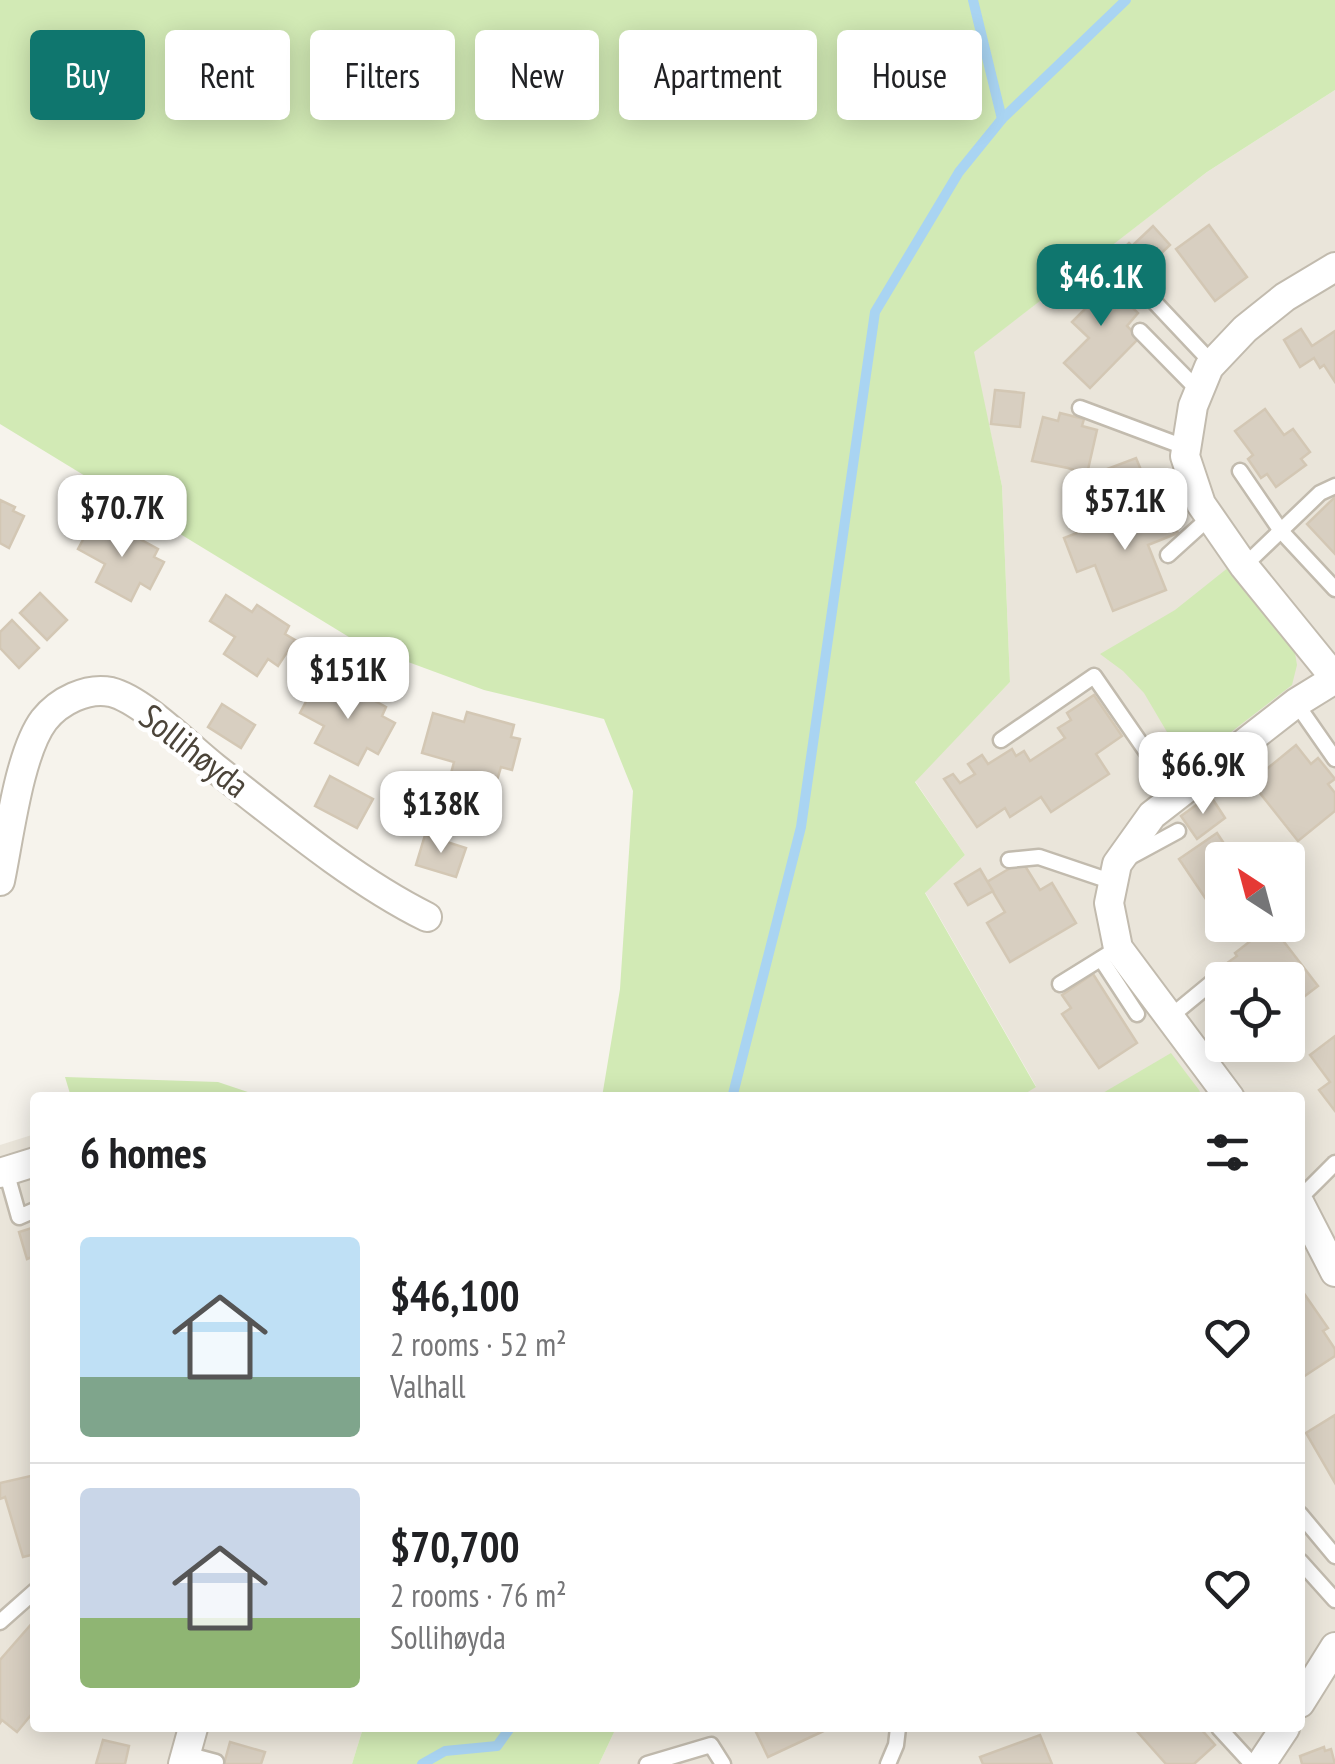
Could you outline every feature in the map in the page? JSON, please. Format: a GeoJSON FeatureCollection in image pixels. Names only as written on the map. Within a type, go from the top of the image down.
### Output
{"type":"FeatureCollection","features":[{"type":"Feature","properties":{"kind":"street"},"geometry":{"type":"LineString","coordinates":[[1226,1092],[1170,1017],[1110,954],[1108,902],[1115,873],[1152,815],[1296,703],[1335,678],[1244,566],[1201,504],[1185,456],[1193,406],[1212,363],[1245,329],[1285,297],[1335,267]]}},
{"type":"Feature","properties":{"kind":"street","name":"Sollihøyda"},"geometry":{"type":"LineString","coordinates":[[0,880],[24,768],[39,728],[54,710],[76,696],[88,691],[108,692],[140,706],[301,834],[426,917]]}},
{"type":"Feature","properties":{"kind":"street"},"geometry":{"type":"LineString","coordinates":[[3,1172],[30,1164]]}},
{"type":"Feature","properties":{"kind":"street"},"geometry":{"type":"LineString","coordinates":[[1305,1213],[1335,1272]]}},
{"type":"Feature","properties":{"kind":"street"},"geometry":{"type":"LineString","coordinates":[[1305,1695],[1335,1647]]}},
{"type":"Feature","properties":{"kind":"lane"},"geometry":{"type":"LineString","coordinates":[[1146,293],[1212,363]]}},
{"type":"Feature","properties":{"kind":"lane"},"geometry":{"type":"LineString","coordinates":[[1140,331],[1199,391]]}},
{"type":"Feature","properties":{"kind":"lane"},"geometry":{"type":"LineString","coordinates":[[1080,408],[1186,448]]}},
{"type":"Feature","properties":{"kind":"lane"},"geometry":{"type":"LineString","coordinates":[[1240,472],[1281,531],[1335,589]]}},
{"type":"Feature","properties":{"kind":"lane"},"geometry":{"type":"LineString","coordinates":[[1244,566],[1320,492],[1335,486]]}},
{"type":"Feature","properties":{"kind":"lane"},"geometry":{"type":"LineString","coordinates":[[1168,555],[1210,517]]}},
{"type":"Feature","properties":{"kind":"lane"},"geometry":{"type":"LineString","coordinates":[[1001,740],[1094,676],[1177,796]]}},
{"type":"Feature","properties":{"kind":"lane"},"geometry":{"type":"LineString","coordinates":[[1296,703],[1335,759]]}},
{"type":"Feature","properties":{"kind":"lane"},"geometry":{"type":"LineString","coordinates":[[1009,860],[1039,858],[1115,873],[1178,832]]}},
{"type":"Feature","properties":{"kind":"lane"},"geometry":{"type":"LineString","coordinates":[[1060,984],[1110,954],[1136,1014]]}},
{"type":"Feature","properties":{"kind":"lane"},"geometry":{"type":"LineString","coordinates":[[1170,1017],[1205,987]]}},
{"type":"Feature","properties":{"kind":"lane"},"geometry":{"type":"LineString","coordinates":[[1305,1197],[1335,1163]]}},
{"type":"Feature","properties":{"kind":"lane"},"geometry":{"type":"LineString","coordinates":[[3,1172],[19,1217],[30,1212]]}},
{"type":"Feature","properties":{"kind":"lane"},"geometry":{"type":"LineString","coordinates":[[1305,1520],[1335,1556]]}},
{"type":"Feature","properties":{"kind":"lane"},"geometry":{"type":"LineString","coordinates":[[1305,1566],[1335,1600]]}},
{"type":"Feature","properties":{"kind":"lane"},"geometry":{"type":"LineString","coordinates":[[0,1622],[30,1595]]}},
{"type":"Feature","properties":{"kind":"lane"},"geometry":{"type":"LineString","coordinates":[[0,1610],[18,1606]]}},
{"type":"Feature","properties":{"kind":"lane"},"geometry":{"type":"LineString","coordinates":[[888,1764],[898,1732]]}},
{"type":"Feature","properties":{"kind":"lane"},"geometry":{"type":"LineString","coordinates":[[1228,1732],[1269,1749]]}},
{"type":"Feature","properties":{"kind":"lane"},"geometry":{"type":"LineString","coordinates":[[648,1764],[711,1745],[723,1764]]}},
{"type":"Feature","properties":{"kind":"lane"},"geometry":{"type":"LineString","coordinates":[[187,1749],[216,1762]]}},
{"type":"Feature","properties":{"kind":"shaded area"},"geometry":{"type":"Polygon","coordinates":[[[1335,90],[1335,1764],[599,1764],[614,1732],[1305,1732],[1305,1092],[1026,1092],[1036,1086],[925,892],[965,855],[915,781],[1010,682],[1002,486],[973,352],[1207,172],[1335,90]]]}},
{"type":"Feature","properties":{"kind":"shaded area"},"geometry":{"type":"Polygon","coordinates":[[[30,1136],[30,1732],[362,1732],[352,1764],[0,1764],[0,1145],[30,1136]]]}},
{"type":"Feature","properties":{"kind":"green space"},"geometry":{"type":"Polygon","coordinates":[[[0,0],[1335,0],[1335,90],[1207,172],[974,352],[1002,486],[1010,682],[915,782],[965,855],[925,893],[1036,1087],[1028,1092],[603,1092],[620,989],[633,791],[604,719],[484,690],[362,645],[0,424],[0,0]]]}},
{"type":"Feature","properties":{"kind":"green space"},"geometry":{"type":"Polygon","coordinates":[[[1229,567],[1294,647],[1297,665],[1292,685],[1187,766],[1144,693],[1100,654],[1175,610],[1229,567]]]}},
{"type":"Feature","properties":{"kind":"green space"},"geometry":{"type":"Polygon","coordinates":[[[1171,1053],[1200,1092],[1105,1092],[1171,1053]]]}},
{"type":"Feature","properties":{"kind":"green space"},"geometry":{"type":"Polygon","coordinates":[[[65,1077],[218,1082],[248,1092],[70,1092],[65,1077]]]}},
{"type":"Feature","properties":{"kind":"green space"},"geometry":{"type":"Polygon","coordinates":[[[362,1732],[614,1732],[599,1764],[352,1764],[362,1732]]]}},
{"type":"Feature","properties":{"kind":"building"},"geometry":{"type":"Polygon","coordinates":[[[1209,225],[1247,277],[1215,301],[1176,249],[1209,225]]]}},
{"type":"Feature","properties":{"kind":"building"},"geometry":{"type":"Polygon","coordinates":[[[1153,226],[1170,245],[1125,294],[1102,269],[1153,226]]]}},
{"type":"Feature","properties":{"kind":"building"},"geometry":{"type":"Polygon","coordinates":[[[1090,266],[1138,313],[1127,326],[1139,338],[1090,388],[1064,363],[1089,338],[1072,322],[1093,301],[1074,282],[1090,266]]]}},
{"type":"Feature","properties":{"kind":"building"},"geometry":{"type":"Polygon","coordinates":[[[1301,329],[1312,346],[1335,331],[1335,382],[1314,358],[1300,367],[1284,340],[1301,329]]]}},
{"type":"Feature","properties":{"kind":"building"},"geometry":{"type":"Polygon","coordinates":[[[995,390],[1024,393],[1020,427],[991,424],[995,390]]]}},
{"type":"Feature","properties":{"kind":"building"},"geometry":{"type":"Polygon","coordinates":[[[1265,409],[1284,435],[1293,429],[1310,452],[1301,459],[1306,465],[1276,487],[1267,474],[1261,478],[1248,459],[1253,455],[1235,431],[1265,409]]]}},
{"type":"Feature","properties":{"kind":"building"},"geometry":{"type":"Polygon","coordinates":[[[1060,413],[1084,419],[1082,426],[1097,430],[1087,474],[1032,461],[1043,417],[1058,421],[1060,413]]]}},
{"type":"Feature","properties":{"kind":"building"},"geometry":{"type":"Polygon","coordinates":[[[1136,458],[1148,487],[1106,504],[1094,474],[1136,458]]]}},
{"type":"Feature","properties":{"kind":"building"},"geometry":{"type":"Polygon","coordinates":[[[1335,497],[1335,554],[1307,524],[1335,497]]]}},
{"type":"Feature","properties":{"kind":"building"},"geometry":{"type":"Polygon","coordinates":[[[1164,499],[1178,533],[1148,545],[1166,590],[1113,611],[1095,565],[1077,572],[1064,538],[1164,499]]]}},
{"type":"Feature","properties":{"kind":"building"},"geometry":{"type":"Polygon","coordinates":[[[0,500],[24,516],[9,548],[0,543],[0,500]]]}},
{"type":"Feature","properties":{"kind":"building"},"geometry":{"type":"Polygon","coordinates":[[[92,523],[119,537],[123,530],[158,549],[154,557],[164,562],[150,589],[140,583],[131,601],[96,582],[105,564],[78,549],[92,523]]]}},
{"type":"Feature","properties":{"kind":"building"},"geometry":{"type":"Polygon","coordinates":[[[40,593],[67,620],[47,640],[20,613],[40,593]]]}},
{"type":"Feature","properties":{"kind":"building"},"geometry":{"type":"Polygon","coordinates":[[[226,595],[252,612],[257,605],[289,626],[285,634],[295,640],[278,666],[268,659],[257,676],[224,654],[235,637],[210,621],[226,595]]]}},
{"type":"Feature","properties":{"kind":"building"},"geometry":{"type":"Polygon","coordinates":[[[12,620],[39,648],[19,668],[0,648],[0,632],[12,620]]]}},
{"type":"Feature","properties":{"kind":"building"},"geometry":{"type":"Polygon","coordinates":[[[317,681],[344,695],[349,687],[386,707],[382,716],[395,723],[378,754],[367,748],[358,765],[315,743],[324,726],[300,713],[317,681]]]}},
{"type":"Feature","properties":{"kind":"building"},"geometry":{"type":"Polygon","coordinates":[[[1094,695],[1122,736],[1096,754],[1109,774],[1051,812],[1041,797],[1010,817],[1005,808],[977,827],[944,779],[953,774],[960,783],[975,774],[968,764],[982,755],[988,764],[1012,749],[1016,756],[1024,751],[1030,761],[1065,738],[1058,728],[1071,720],[1067,713],[1094,695]]]}},
{"type":"Feature","properties":{"kind":"building"},"geometry":{"type":"Polygon","coordinates":[[[222,704],[255,725],[241,748],[208,727],[222,704]]]}},
{"type":"Feature","properties":{"kind":"building"},"geometry":{"type":"Polygon","coordinates":[[[467,712],[514,725],[511,737],[520,739],[512,770],[501,767],[493,794],[449,781],[454,762],[422,753],[433,713],[464,722],[467,712]]]}},
{"type":"Feature","properties":{"kind":"building"},"geometry":{"type":"Polygon","coordinates":[[[1296,745],[1311,764],[1318,758],[1335,779],[1328,784],[1335,793],[1335,811],[1298,841],[1251,782],[1296,745]]]}},
{"type":"Feature","properties":{"kind":"building"},"geometry":{"type":"Polygon","coordinates":[[[330,776],[373,799],[357,828],[315,806],[330,776]]]}},
{"type":"Feature","properties":{"kind":"building"},"geometry":{"type":"Polygon","coordinates":[[[1210,795],[1225,818],[1197,839],[1181,816],[1210,795]]]}},
{"type":"Feature","properties":{"kind":"building"},"geometry":{"type":"Polygon","coordinates":[[[1217,833],[1223,842],[1205,842],[1205,898],[1179,859],[1217,833]]]}},
{"type":"Feature","properties":{"kind":"building"},"geometry":{"type":"Polygon","coordinates":[[[425,835],[466,848],[456,877],[416,865],[425,835]]]}},
{"type":"Feature","properties":{"kind":"building"},"geometry":{"type":"Polygon","coordinates":[[[1022,861],[1040,890],[1052,883],[1076,923],[1010,962],[987,923],[1005,912],[987,882],[1022,861]]]}},
{"type":"Feature","properties":{"kind":"building"},"geometry":{"type":"Polygon","coordinates":[[[980,869],[993,891],[968,905],[955,884],[980,869]]]}},
{"type":"Feature","properties":{"kind":"building"},"geometry":{"type":"Polygon","coordinates":[[[1249,942],[1284,942],[1300,962],[1229,962],[1237,956],[1235,953],[1249,942]]]}},
{"type":"Feature","properties":{"kind":"building"},"geometry":{"type":"Polygon","coordinates":[[[1305,969],[1318,986],[1305,996],[1305,969]]]}},
{"type":"Feature","properties":{"kind":"building"},"geometry":{"type":"Polygon","coordinates":[[[1093,974],[1137,1043],[1099,1068],[1062,1014],[1071,1008],[1062,995],[1093,974]]]}},
{"type":"Feature","properties":{"kind":"building"},"geometry":{"type":"Polygon","coordinates":[[[1335,1036],[1335,1111],[1319,1090],[1330,1082],[1310,1055],[1335,1036]]]}},
{"type":"Feature","properties":{"kind":"building"},"geometry":{"type":"Polygon","coordinates":[[[30,1229],[27,1259],[19,1232],[30,1229]]]}},
{"type":"Feature","properties":{"kind":"building"},"geometry":{"type":"Polygon","coordinates":[[[1305,1295],[1328,1328],[1323,1331],[1335,1349],[1335,1356],[1305,1376],[1305,1295]]]}},
{"type":"Feature","properties":{"kind":"building"},"geometry":{"type":"Polygon","coordinates":[[[1335,1415],[1335,1483],[1306,1433],[1335,1415]]]}},
{"type":"Feature","properties":{"kind":"building"},"geometry":{"type":"Polygon","coordinates":[[[30,1476],[30,1555],[23,1557],[5,1497],[0,1499],[0,1483],[30,1476]]]}},
{"type":"Feature","properties":{"kind":"building"},"geometry":{"type":"Polygon","coordinates":[[[30,1626],[30,1716],[17,1732],[2,1720],[0,1723],[0,1660],[30,1626]]]}},
{"type":"Feature","properties":{"kind":"building"},"geometry":{"type":"Polygon","coordinates":[[[756,1732],[821,1732],[768,1757],[756,1732]]]}},
{"type":"Feature","properties":{"kind":"building"},"geometry":{"type":"Polygon","coordinates":[[[1138,1732],[1204,1732],[1215,1745],[1194,1764],[1166,1764],[1138,1732]]]}},
{"type":"Feature","properties":{"kind":"building"},"geometry":{"type":"Polygon","coordinates":[[[1040,1735],[1052,1764],[983,1764],[980,1757],[1040,1735]]]}},
{"type":"Feature","properties":{"kind":"building"},"geometry":{"type":"Polygon","coordinates":[[[103,1740],[129,1746],[125,1764],[96,1764],[103,1740]]]}},
{"type":"Feature","properties":{"kind":"building"},"geometry":{"type":"Polygon","coordinates":[[[230,1742],[265,1752],[261,1764],[224,1764],[230,1742]]]}},
{"type":"Feature","properties":{"kind":"building"},"geometry":{"type":"Polygon","coordinates":[[[1324,1747],[1325,1751],[1331,1749],[1335,1764],[1302,1764],[1300,1756],[1324,1747]]]}},
{"type":"Feature","properties":{"kind":"waterway"},"geometry":{"type":"LineString","coordinates":[[973,0],[1002,119]]}},
{"type":"Feature","properties":{"kind":"waterway"},"geometry":{"type":"LineString","coordinates":[[734,1092],[801,827],[875,312],[959,172],[1002,119],[1126,0]]}},
{"type":"Feature","properties":{"kind":"waterway"},"geometry":{"type":"LineString","coordinates":[[422,1764],[445,1751],[497,1746],[507,1732]]}}]}
